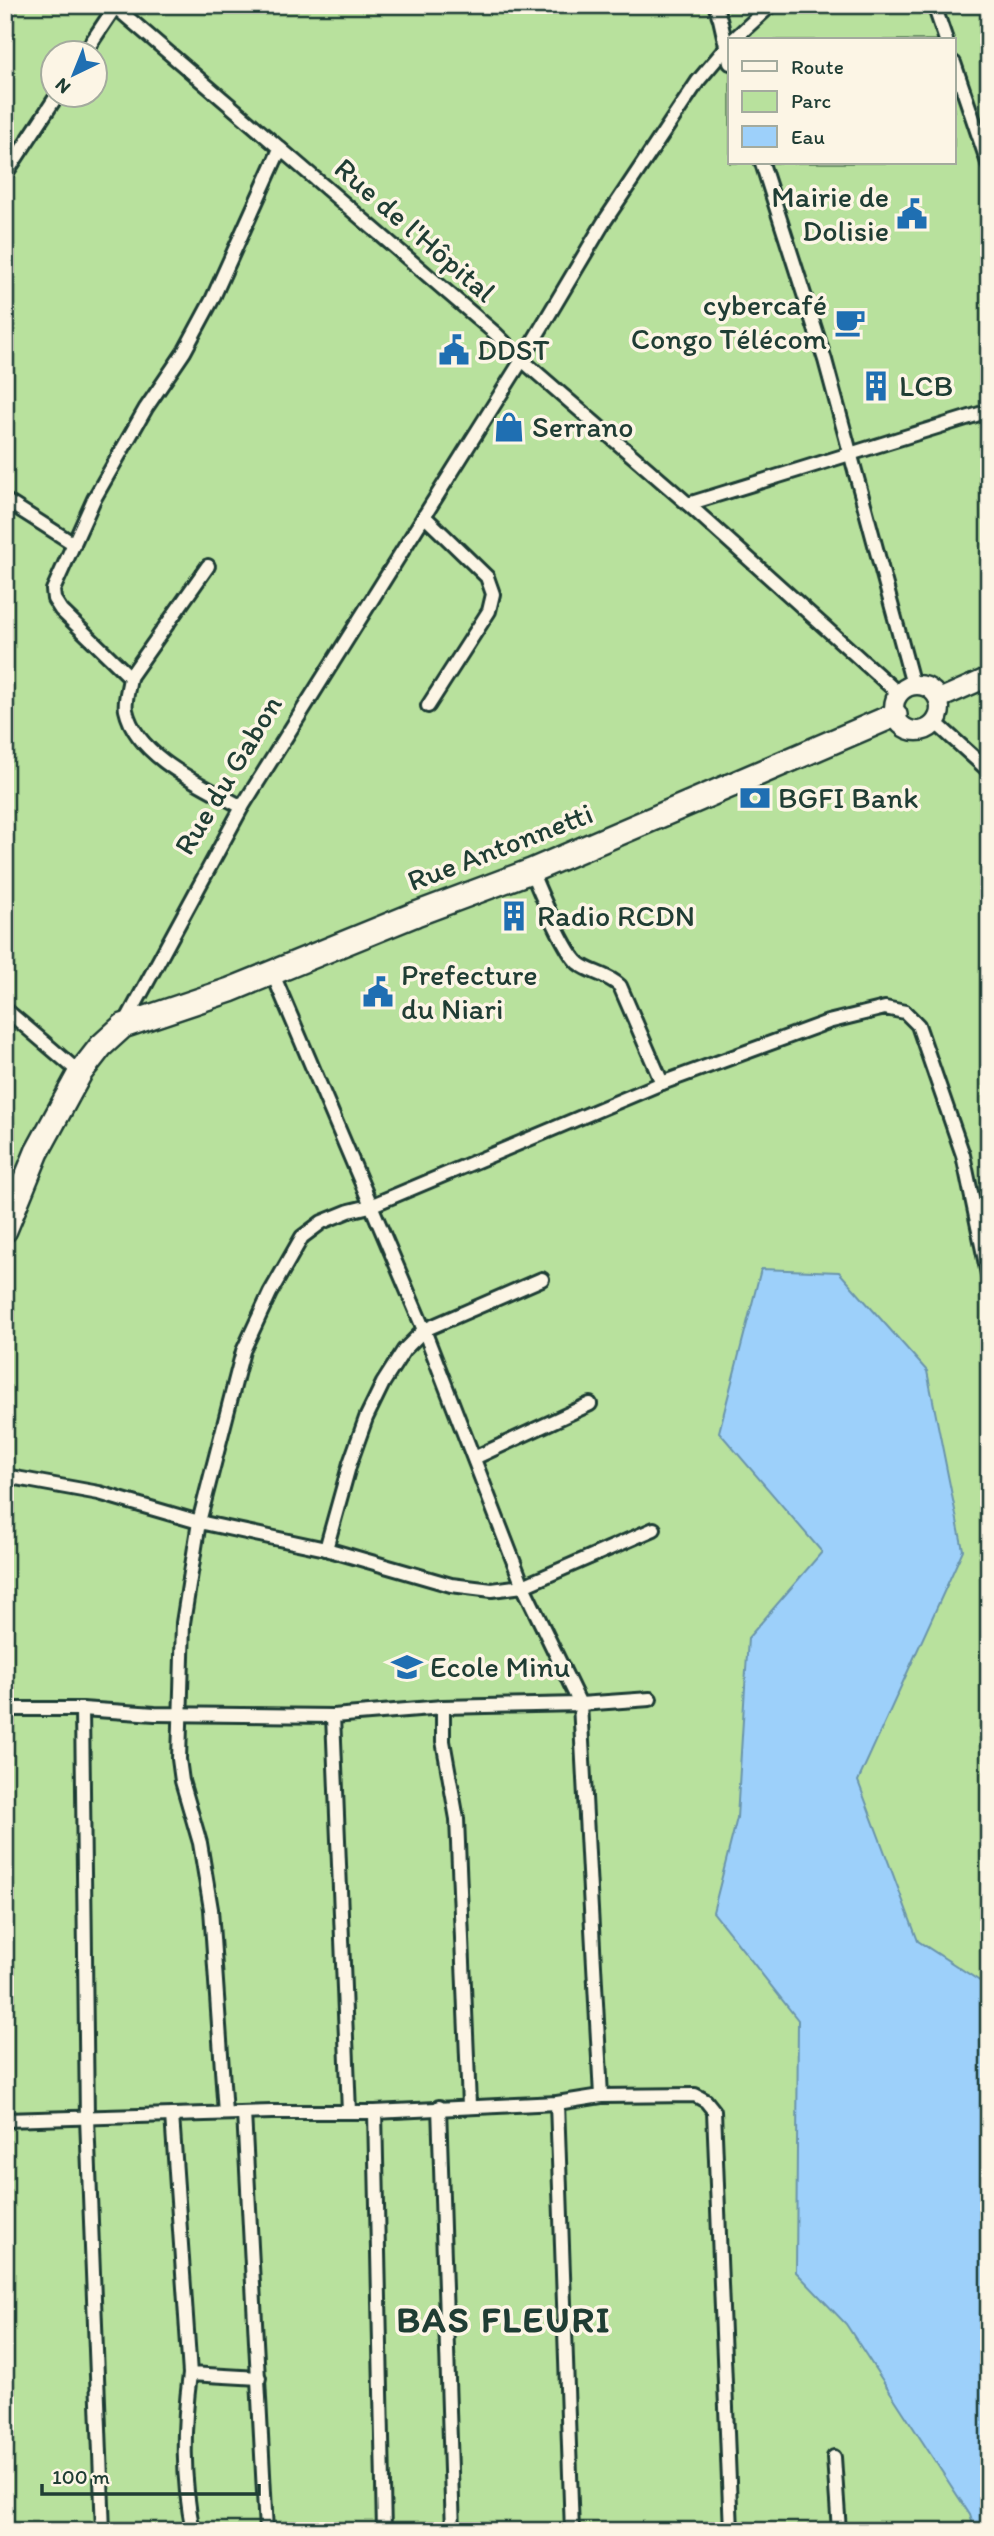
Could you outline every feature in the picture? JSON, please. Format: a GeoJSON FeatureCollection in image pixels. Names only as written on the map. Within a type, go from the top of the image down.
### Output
{"type":"FeatureCollection","features":[{"type":"Feature","properties":{"kind":"highway","name":"Rue Antonnetti"},"geometry":{"type":"LineString","coordinates":[[123,1026],[230,990],[531,871],[902,698]]}},
{"type":"Feature","properties":{"kind":"highway","name":"Rue du Gabon"},"geometry":{"type":"LineString","coordinates":[[5,1230],[37,1152],[80,1073],[101,1046],[123,1026]]}},
{"type":"Feature","properties":{"kind":"main road"},"geometry":{"type":"LineString","coordinates":[[939,699],[989,677]]}},
{"type":"Feature","properties":{"kind":"main road"},"geometry":{"type":"LineString","coordinates":[[928,688],[939,699],[940,714],[936,723],[928,730],[908,730],[900,724],[902,698],[928,688]]}},
{"type":"Feature","properties":{"kind":"street"},"geometry":{"type":"LineString","coordinates":[[715,5],[728,41]]}},
{"type":"Feature","properties":{"kind":"street","name":"Rue du Gabon"},"geometry":{"type":"LineString","coordinates":[[735,38],[771,5]]}},
{"type":"Feature","properties":{"kind":"street"},"geometry":{"type":"LineString","coordinates":[[934,5],[945,38]]}},
{"type":"Feature","properties":{"kind":"street"},"geometry":{"type":"LineString","coordinates":[[94,38],[114,6]]}},
{"type":"Feature","properties":{"kind":"street","name":"Rue de l'Hôpital"},"geometry":{"type":"LineString","coordinates":[[114,6],[496,334],[902,698]]}},
{"type":"Feature","properties":{"kind":"street","name":"Rue du Gabon"},"geometry":{"type":"LineString","coordinates":[[123,1026],[242,807],[522,360],[604,222],[698,81],[728,45]]}},
{"type":"Feature","properties":{"kind":"street"},"geometry":{"type":"LineString","coordinates":[[956,68],[989,166]]}},
{"type":"Feature","properties":{"kind":"street"},"geometry":{"type":"LineString","coordinates":[[5,175],[49,108]]}},
{"type":"Feature","properties":{"kind":"street"},"geometry":{"type":"LineString","coordinates":[[130,677],[61,610],[54,599],[53,590],[94,499],[146,408],[184,352],[212,300],[280,149]]}},
{"type":"Feature","properties":{"kind":"street"},"geometry":{"type":"LineString","coordinates":[[762,164],[825,360],[851,455],[902,698]]}},
{"type":"Feature","properties":{"kind":"street"},"geometry":{"type":"LineString","coordinates":[[688,504],[989,411]]}},
{"type":"Feature","properties":{"kind":"street"},"geometry":{"type":"LineString","coordinates":[[5,500],[74,544]]}},
{"type":"Feature","properties":{"kind":"street"},"geometry":{"type":"LineString","coordinates":[[424,516],[486,578],[493,594],[489,611],[428,706]]}},
{"type":"Feature","properties":{"kind":"street"},"geometry":{"type":"LineString","coordinates":[[208,566],[130,677],[126,709],[135,732],[152,752],[242,807]]}},
{"type":"Feature","properties":{"kind":"street"},"geometry":{"type":"LineString","coordinates":[[936,723],[989,771]]}},
{"type":"Feature","properties":{"kind":"street"},"geometry":{"type":"LineString","coordinates":[[531,871],[569,953],[580,965],[610,976],[620,986],[662,1083]]}},
{"type":"Feature","properties":{"kind":"street"},"geometry":{"type":"LineString","coordinates":[[272,972],[424,1331],[523,1586],[580,1704],[601,2096]]}},
{"type":"Feature","properties":{"kind":"street"},"geometry":{"type":"LineString","coordinates":[[225,2113],[211,1909],[200,1843],[179,1759],[183,1623],[199,1522],[243,1351],[270,1293],[302,1237],[322,1222],[370,1206],[662,1083],[828,1022],[885,1008],[905,1012],[918,1025],[963,1155],[989,1279]]}},
{"type":"Feature","properties":{"kind":"street"},"geometry":{"type":"LineString","coordinates":[[5,1009],[80,1073]]}},
{"type":"Feature","properties":{"kind":"street"},"geometry":{"type":"LineString","coordinates":[[326,1549],[350,1463],[366,1418],[383,1383],[404,1350],[424,1331],[542,1279]]}},
{"type":"Feature","properties":{"kind":"street"},"geometry":{"type":"LineString","coordinates":[[474,1458],[590,1404]]}},
{"type":"Feature","properties":{"kind":"street"},"geometry":{"type":"LineString","coordinates":[[5,1476],[99,1493],[199,1522],[326,1549],[451,1585],[492,1590],[523,1586],[654,1529]]}},
{"type":"Feature","properties":{"kind":"street"},"geometry":{"type":"LineString","coordinates":[[5,1709],[333,1716],[443,1707],[580,1704],[650,1699]]}},
{"type":"Feature","properties":{"kind":"street"},"geometry":{"type":"LineString","coordinates":[[443,1707],[443,1741],[457,1819],[469,2105]]}},
{"type":"Feature","properties":{"kind":"street"},"geometry":{"type":"LineString","coordinates":[[82,1709],[87,2118],[103,2531]]}},
{"type":"Feature","properties":{"kind":"street"},"geometry":{"type":"LineString","coordinates":[[333,1716],[349,2112]]}},
{"type":"Feature","properties":{"kind":"street"},"geometry":{"type":"LineString","coordinates":[[5,2120],[225,2113],[374,2112],[469,2105],[557,2103],[601,2096],[695,2095],[706,2101],[714,2111],[731,2531]]}},
{"type":"Feature","properties":{"kind":"street"},"geometry":{"type":"LineString","coordinates":[[557,2103],[572,2531]]}},
{"type":"Feature","properties":{"kind":"street"},"geometry":{"type":"LineString","coordinates":[[439,2107],[453,2531]]}},
{"type":"Feature","properties":{"kind":"street"},"geometry":{"type":"LineString","coordinates":[[374,2112],[384,2531]]}},
{"type":"Feature","properties":{"kind":"street"},"geometry":{"type":"LineString","coordinates":[[244,2113],[266,2531]]}},
{"type":"Feature","properties":{"kind":"street"},"geometry":{"type":"LineString","coordinates":[[172,2115],[190,2374],[184,2422],[184,2472],[193,2531]]}},
{"type":"Feature","properties":{"kind":"street"},"geometry":{"type":"LineString","coordinates":[[190,2374],[259,2378]]}},
{"type":"Feature","properties":{"kind":"street"},"geometry":{"type":"LineString","coordinates":[[834,2457],[838,2531]]}},
{"type":"Feature","properties":{"kind":"green space"},"geometry":{"type":"Polygon","coordinates":[[[5,5],[989,5],[989,2531],[5,2531],[5,5]]]}},
{"type":"Feature","properties":{"kind":"water"},"geometry":{"type":"Polygon","coordinates":[[[761,1269],[839,1272],[927,1371],[963,1550],[858,1781],[918,1941],[989,1987],[989,2531],[975,2531],[970,2515],[846,2324],[796,2272],[798,2020],[713,1912],[737,1818],[748,1638],[822,1552],[719,1432],[761,1269]]]}},
{"type":"Feature","properties":{"kind":"place","name":"Mairie de Dolisie"},"geometry":{"type":"Point","coordinates":[912,214]}},
{"type":"Feature","properties":{"kind":"place","name":"cybercafé Congo Télécom"},"geometry":{"type":"Point","coordinates":[850,322]}},
{"type":"Feature","properties":{"kind":"place","name":"DDST"},"geometry":{"type":"Point","coordinates":[454,350]}},
{"type":"Feature","properties":{"kind":"place","name":"LCB"},"geometry":{"type":"Point","coordinates":[876,386]}},
{"type":"Feature","properties":{"kind":"place","name":"Serrano"},"geometry":{"type":"Point","coordinates":[509,427]}},
{"type":"Feature","properties":{"kind":"place","name":"BGFI Bank"},"geometry":{"type":"Point","coordinates":[755,798]}},
{"type":"Feature","properties":{"kind":"place","name":"Radio RCDN"},"geometry":{"type":"Point","coordinates":[514,916]}},
{"type":"Feature","properties":{"kind":"place","name":"Prefecture du Niari"},"geometry":{"type":"Point","coordinates":[378,992]}},
{"type":"Feature","properties":{"kind":"place","name":"Ecole Minu"},"geometry":{"type":"Point","coordinates":[407,1667]}},
{"type":"Feature","properties":{"kind":"district","name":"BAS FLEURI"},"geometry":{"type":"Point","coordinates":[504,2319]}}]}
